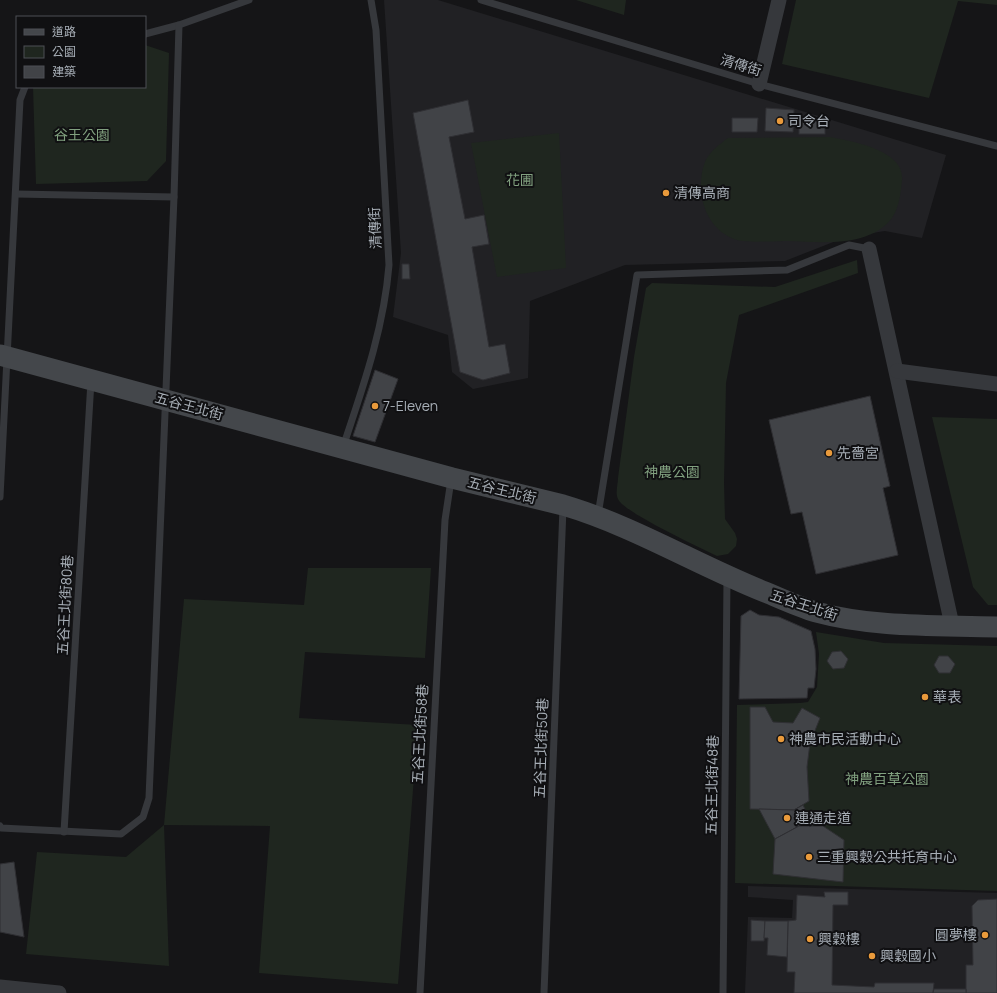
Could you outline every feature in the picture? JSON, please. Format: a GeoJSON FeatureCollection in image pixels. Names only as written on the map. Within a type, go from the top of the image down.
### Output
{"type":"FeatureCollection","features":[{"type":"Feature","properties":{"kind":"street"},"geometry":{"type":"LineString","coordinates":[[759,84],[779,0]]}},
{"type":"Feature","properties":{"kind":"street"},"geometry":{"type":"LineString","coordinates":[[869,249],[952,625]]}},
{"type":"Feature","properties":{"kind":"street","name":"五谷王北街"},"geometry":{"type":"LineString","coordinates":[[3,356],[452,478],[598,515],[728,577],[803,608],[823,614],[883,624],[997,627]]}},
{"type":"Feature","properties":{"kind":"street"},"geometry":{"type":"LineString","coordinates":[[897,371],[997,384]]}},
{"type":"Feature","properties":{"kind":"street"},"geometry":{"type":"LineString","coordinates":[[0,987],[59,993]]}},
{"type":"Feature","properties":{"kind":"lane"},"geometry":{"type":"LineString","coordinates":[[146,34],[179,25],[249,0]]}},
{"type":"Feature","properties":{"kind":"lane","name":"清傳街"},"geometry":{"type":"LineString","coordinates":[[342,448],[368,370],[378,334],[387,288],[389,265],[376,30],[371,0]]}},
{"type":"Feature","properties":{"kind":"lane","name":"清傳街"},"geometry":{"type":"LineString","coordinates":[[481,0],[759,84],[997,146]]}},
{"type":"Feature","properties":{"kind":"lane"},"geometry":{"type":"LineString","coordinates":[[0,826],[1,828],[121,834],[143,817],[149,798],[164,399],[174,197],[179,25]]}},
{"type":"Feature","properties":{"kind":"lane"},"geometry":{"type":"LineString","coordinates":[[0,497],[3,356],[16,194],[20,100],[25,88]]}},
{"type":"Feature","properties":{"kind":"lane"},"geometry":{"type":"LineString","coordinates":[[16,194],[174,197]]}},
{"type":"Feature","properties":{"kind":"lane"},"geometry":{"type":"LineString","coordinates":[[598,515],[637,274],[787,270],[849,245],[869,249]]}},
{"type":"Feature","properties":{"kind":"lane","name":"五谷王北街80巷"},"geometry":{"type":"LineString","coordinates":[[64,832],[91,380]]}},
{"type":"Feature","properties":{"kind":"lane","name":"五谷王北街58巷"},"geometry":{"type":"LineString","coordinates":[[420,993],[445,520],[452,478]]}},
{"type":"Feature","properties":{"kind":"lane","name":"五谷王北街50巷"},"geometry":{"type":"LineString","coordinates":[[544,993],[563,505]]}},
{"type":"Feature","properties":{"kind":"lane","name":"五谷王北街48巷"},"geometry":{"type":"LineString","coordinates":[[723,993],[728,577]]}},
{"type":"Feature","properties":{"kind":"shaded area","name":"清傳高商"},"geometry":{"type":"Polygon","coordinates":[[[384,0],[438,0],[946,155],[922,238],[885,231],[846,237],[785,261],[625,265],[530,301],[528,378],[473,389],[452,372],[448,335],[393,317],[401,253],[384,0]]]}},
{"type":"Feature","properties":{"kind":"shaded area","name":"興穀國小"},"geometry":{"type":"Polygon","coordinates":[[[748,886],[997,893],[997,993],[745,993],[748,917],[792,918],[793,900],[748,897],[748,886]]]}},
{"type":"Feature","properties":{"kind":"green space"},"geometry":{"type":"Polygon","coordinates":[[[576,0],[626,0],[624,15],[576,0]]]}},
{"type":"Feature","properties":{"kind":"green space"},"geometry":{"type":"Polygon","coordinates":[[[796,0],[997,0],[997,5],[958,1],[929,98],[782,64],[796,0]]]}},
{"type":"Feature","properties":{"kind":"green space","name":"谷王公園"},"geometry":{"type":"Polygon","coordinates":[[[146,45],[169,53],[166,161],[147,181],[36,184],[33,88],[146,88],[146,45]]]}},
{"type":"Feature","properties":{"kind":"green space","name":"花圃"},"geometry":{"type":"Polygon","coordinates":[[[559,133],[566,268],[497,277],[471,143],[559,133]]]}},
{"type":"Feature","properties":{"kind":"green space"},"geometry":{"type":"Polygon","coordinates":[[[830,137],[863,144],[886,154],[895,161],[901,170],[902,180],[898,205],[892,218],[882,228],[858,239],[844,241],[762,242],[737,240],[726,235],[717,228],[710,219],[702,197],[702,173],[709,155],[715,148],[728,138],[830,137]]]}},
{"type":"Feature","properties":{"kind":"green space","name":"神農公園"},"geometry":{"type":"Polygon","coordinates":[[[857,260],[858,273],[739,315],[726,383],[724,482],[725,519],[735,533],[737,539],[736,546],[728,554],[717,556],[647,521],[623,505],[618,499],[617,488],[634,357],[646,288],[652,283],[775,287],[857,260]]]}},
{"type":"Feature","properties":{"kind":"green space"},"geometry":{"type":"Polygon","coordinates":[[[932,417],[997,419],[997,605],[988,605],[973,587],[932,417]]]}},
{"type":"Feature","properties":{"kind":"green space"},"geometry":{"type":"Polygon","coordinates":[[[308,568],[431,568],[425,658],[305,652],[299,718],[418,725],[398,984],[259,973],[270,826],[164,825],[184,599],[304,605],[308,568]]]}},
{"type":"Feature","properties":{"kind":"green space","name":"神農百草公園"},"geometry":{"type":"Polygon","coordinates":[[[816,632],[884,643],[997,646],[997,891],[735,883],[737,705],[808,702],[817,687],[819,654],[816,632]]]}},
{"type":"Feature","properties":{"kind":"green space"},"geometry":{"type":"Polygon","coordinates":[[[164,825],[169,966],[26,954],[37,852],[126,857],[164,825]]]}},
{"type":"Feature","properties":{"kind":"building"},"geometry":{"type":"Polygon","coordinates":[[[468,100],[474,132],[449,137],[465,219],[484,215],[489,244],[472,247],[489,347],[505,344],[510,373],[483,380],[460,372],[413,113],[468,100]]]}},
{"type":"Feature","properties":{"kind":"building","name":"司令台"},"geometry":{"type":"Polygon","coordinates":[[[766,108],[794,110],[793,132],[765,131],[766,108]]]}},
{"type":"Feature","properties":{"kind":"building"},"geometry":{"type":"Polygon","coordinates":[[[732,118],[758,118],[757,132],[732,132],[732,118]]]}},
{"type":"Feature","properties":{"kind":"building"},"geometry":{"type":"Polygon","coordinates":[[[799,120],[825,120],[825,134],[799,134],[799,120]]]}},
{"type":"Feature","properties":{"kind":"building"},"geometry":{"type":"Polygon","coordinates":[[[402,264],[409,264],[410,279],[402,279],[402,264]]]}},
{"type":"Feature","properties":{"kind":"building","name":"7-Eleven"},"geometry":{"type":"Polygon","coordinates":[[[375,370],[398,379],[375,442],[353,436],[375,370]]]}},
{"type":"Feature","properties":{"kind":"building","name":"先嗇宮"},"geometry":{"type":"Polygon","coordinates":[[[870,396],[890,486],[883,488],[898,555],[816,574],[802,512],[791,514],[769,420],[870,396]]]}},
{"type":"Feature","properties":{"kind":"building"},"geometry":{"type":"Polygon","coordinates":[[[750,610],[759,615],[779,617],[811,631],[815,649],[816,669],[814,688],[808,688],[807,698],[739,699],[741,616],[750,610]]]}},
{"type":"Feature","properties":{"kind":"building"},"geometry":{"type":"Polygon","coordinates":[[[841,651],[848,659],[844,668],[833,669],[827,661],[832,652],[841,651]]]}},
{"type":"Feature","properties":{"kind":"building"},"geometry":{"type":"Polygon","coordinates":[[[939,656],[948,656],[955,664],[950,673],[939,673],[934,665],[939,656]]]}},
{"type":"Feature","properties":{"kind":"building"},"geometry":{"type":"Polygon","coordinates":[[[750,707],[765,707],[773,722],[793,723],[802,708],[820,718],[810,743],[807,767],[809,801],[794,810],[750,809],[750,707]]]}},
{"type":"Feature","properties":{"kind":"building","name":"連通走道"},"geometry":{"type":"Polygon","coordinates":[[[803,805],[813,826],[799,826],[775,839],[759,809],[794,810],[803,805]]]}},
{"type":"Feature","properties":{"kind":"building","name":"三重興穀公共托育中心"},"geometry":{"type":"Polygon","coordinates":[[[799,826],[823,826],[844,840],[843,882],[773,874],[775,839],[799,826]]]}},
{"type":"Feature","properties":{"kind":"building"},"geometry":{"type":"Polygon","coordinates":[[[14,862],[24,937],[0,932],[0,864],[14,862]]]}},
{"type":"Feature","properties":{"kind":"building","name":"興穀樓"},"geometry":{"type":"Polygon","coordinates":[[[824,892],[848,892],[848,905],[833,905],[832,985],[874,987],[875,983],[934,983],[933,993],[794,993],[795,972],[787,972],[788,921],[796,920],[797,895],[825,897],[824,892]]]}},
{"type":"Feature","properties":{"kind":"building","name":"圓夢樓"},"geometry":{"type":"Polygon","coordinates":[[[997,899],[997,993],[966,993],[966,965],[973,965],[972,906],[978,900],[997,899]]]}},
{"type":"Feature","properties":{"kind":"building"},"geometry":{"type":"Polygon","coordinates":[[[751,920],[765,921],[764,941],[751,941],[751,920]]]}},
{"type":"Feature","properties":{"kind":"building"},"geometry":{"type":"Polygon","coordinates":[[[765,921],[788,921],[787,957],[767,955],[768,938],[764,938],[765,921]]]}},
{"type":"Feature","properties":{"kind":"building"},"geometry":{"type":"Polygon","coordinates":[[[934,989],[966,989],[966,993],[933,993],[934,989]]]}},
{"type":"Feature","properties":{"kind":"place","name":"司令台"},"geometry":{"type":"Point","coordinates":[780,121]}},
{"type":"Feature","properties":{"kind":"place","name":"清傳高商"},"geometry":{"type":"Point","coordinates":[666,193]}},
{"type":"Feature","properties":{"kind":"place","name":"7-Eleven"},"geometry":{"type":"Point","coordinates":[375,406]}},
{"type":"Feature","properties":{"kind":"place","name":"先嗇宮"},"geometry":{"type":"Point","coordinates":[829,453]}},
{"type":"Feature","properties":{"kind":"place","name":"華表"},"geometry":{"type":"Point","coordinates":[925,697]}},
{"type":"Feature","properties":{"kind":"place","name":"神農市民活動中心"},"geometry":{"type":"Point","coordinates":[781,739]}},
{"type":"Feature","properties":{"kind":"place","name":"連通走道"},"geometry":{"type":"Point","coordinates":[787,818]}},
{"type":"Feature","properties":{"kind":"place","name":"三重興穀公共托育中心"},"geometry":{"type":"Point","coordinates":[809,857]}},
{"type":"Feature","properties":{"kind":"place","name":"圓夢樓"},"geometry":{"type":"Point","coordinates":[985,935]}},
{"type":"Feature","properties":{"kind":"place","name":"興穀樓"},"geometry":{"type":"Point","coordinates":[810,939]}},
{"type":"Feature","properties":{"kind":"place","name":"興穀國小"},"geometry":{"type":"Point","coordinates":[872,956]}}]}
